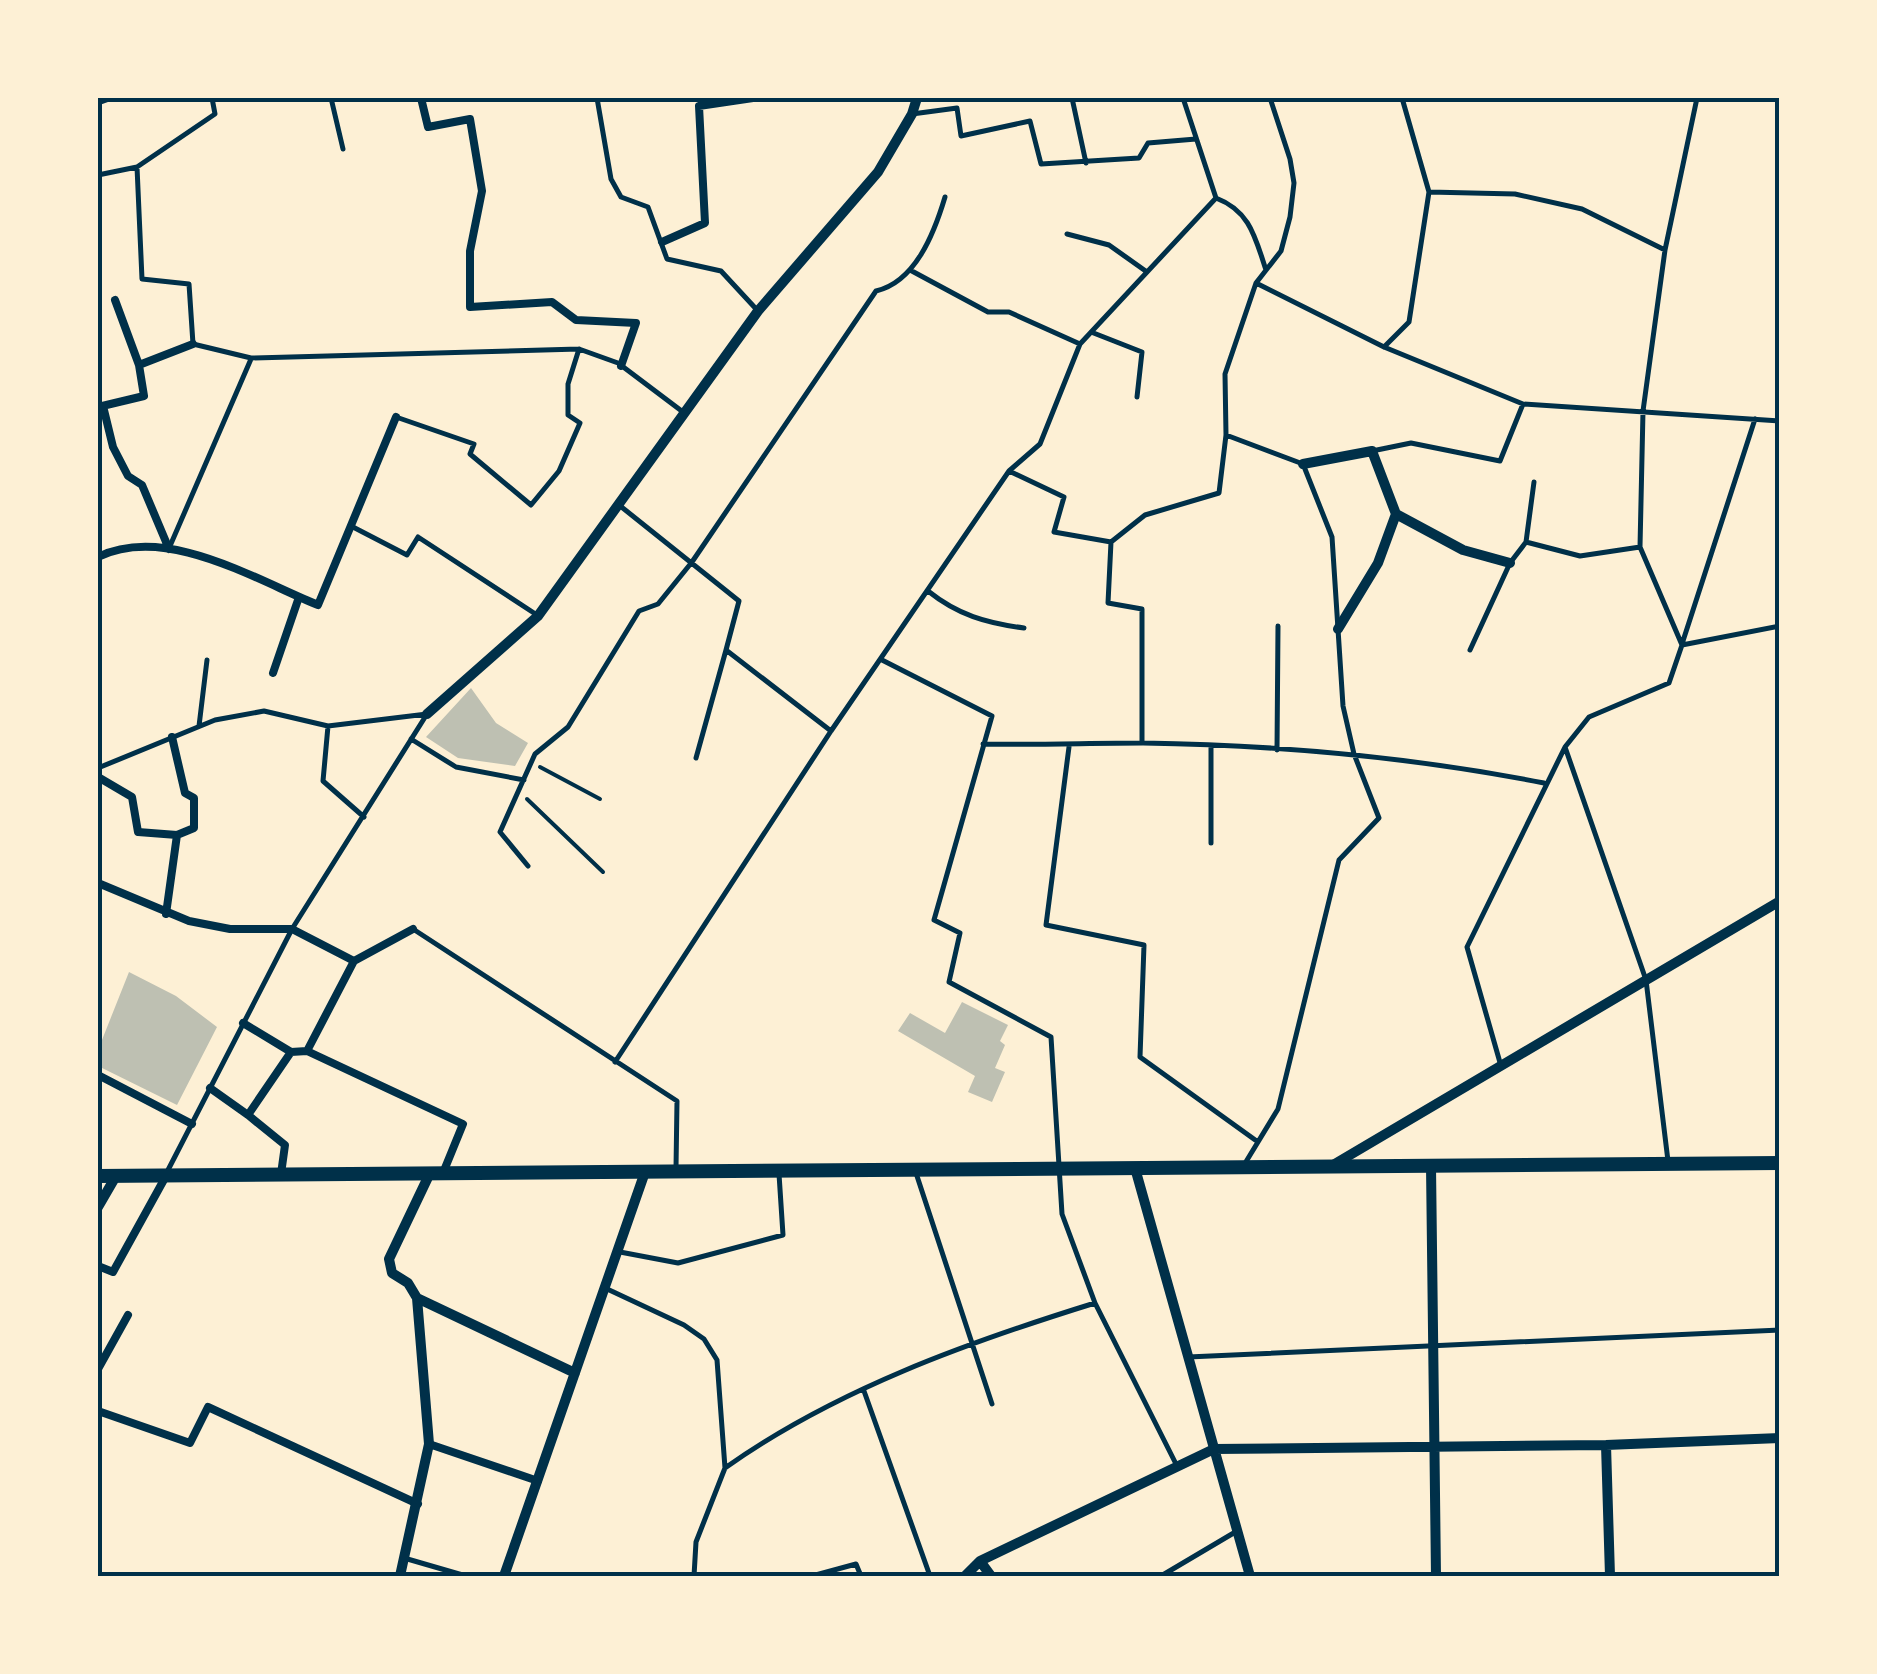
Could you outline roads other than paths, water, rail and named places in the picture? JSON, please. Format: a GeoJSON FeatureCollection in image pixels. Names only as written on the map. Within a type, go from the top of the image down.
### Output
{"type":"FeatureCollection","features":[{"type":"Feature","properties":{"kind":"main road"},"geometry":{"type":"LineString","coordinates":[[98,1176],[1780,1163]]}},
{"type":"Feature","properties":{"kind":"street"},"geometry":{"type":"LineString","coordinates":[[421,98],[428,128],[470,119],[482,191],[470,251],[470,306],[552,302],[576,320],[636,324],[621,366]]}},
{"type":"Feature","properties":{"kind":"street"},"geometry":{"type":"LineString","coordinates":[[662,242],[705,222],[698,106],[753,98]]}},
{"type":"Feature","properties":{"kind":"street"},"geometry":{"type":"LineString","coordinates":[[427,714],[538,616],[758,310],[878,172],[912,114],[917,98]]}},
{"type":"Feature","properties":{"kind":"street"},"geometry":{"type":"LineString","coordinates":[[115,300],[139,365],[144,396],[100,407],[128,476],[142,485],[169,549]]}},
{"type":"Feature","properties":{"kind":"street"},"geometry":{"type":"LineString","coordinates":[[139,365],[193,344]]}},
{"type":"Feature","properties":{"kind":"street"},"geometry":{"type":"LineString","coordinates":[[98,557],[126,547],[169,549],[318,605],[396,417]]}},
{"type":"Feature","properties":{"kind":"street"},"geometry":{"type":"LineString","coordinates":[[1302,464],[1372,451],[1396,514],[1463,550],[1510,564]]}},
{"type":"Feature","properties":{"kind":"street"},"geometry":{"type":"LineString","coordinates":[[1338,629],[1378,562],[1396,514]]}},
{"type":"Feature","properties":{"kind":"street"},"geometry":{"type":"LineString","coordinates":[[273,673],[299,598]]}},
{"type":"Feature","properties":{"kind":"street"},"geometry":{"type":"LineString","coordinates":[[98,776],[132,797],[138,832],[177,835],[194,828],[194,798],[185,792],[172,737]]}},
{"type":"Feature","properties":{"kind":"street"},"geometry":{"type":"LineString","coordinates":[[166,914],[177,835]]}},
{"type":"Feature","properties":{"kind":"street"},"geometry":{"type":"LineString","coordinates":[[98,883],[166,914],[230,929],[292,930],[354,962]]}},
{"type":"Feature","properties":{"kind":"street"},"geometry":{"type":"LineString","coordinates":[[1330,1166],[1780,902]]}},
{"type":"Feature","properties":{"kind":"street"},"geometry":{"type":"LineString","coordinates":[[307,1051],[354,962],[413,929]]}},
{"type":"Feature","properties":{"kind":"street"},"geometry":{"type":"LineString","coordinates":[[243,1023],[292,1052],[307,1051],[463,1124],[389,1258],[392,1273],[408,1283],[417,1298],[429,1444],[400,1576]]}},
{"type":"Feature","properties":{"kind":"street"},"geometry":{"type":"LineString","coordinates":[[248,1115],[292,1052]]}},
{"type":"Feature","properties":{"kind":"street"},"geometry":{"type":"LineString","coordinates":[[98,1076],[192,1124]]}},
{"type":"Feature","properties":{"kind":"street"},"geometry":{"type":"LineString","coordinates":[[210,1088],[285,1145],[280,1175]]}},
{"type":"Feature","properties":{"kind":"street"},"geometry":{"type":"LineString","coordinates":[[1431,1166],[1436,1576]]}},
{"type":"Feature","properties":{"kind":"street"},"geometry":{"type":"LineString","coordinates":[[1135,1168],[1250,1576]]}},
{"type":"Feature","properties":{"kind":"street"},"geometry":{"type":"LineString","coordinates":[[504,1576],[645,1172]]}},
{"type":"Feature","properties":{"kind":"street"},"geometry":{"type":"LineString","coordinates":[[98,1207],[116,1176]]}},
{"type":"Feature","properties":{"kind":"street"},"geometry":{"type":"LineString","coordinates":[[98,1266],[113,1272],[166,1176]]}},
{"type":"Feature","properties":{"kind":"street"},"geometry":{"type":"LineString","coordinates":[[417,1298],[575,1374]]}},
{"type":"Feature","properties":{"kind":"street"},"geometry":{"type":"LineString","coordinates":[[98,1369],[128,1315]]}},
{"type":"Feature","properties":{"kind":"street"},"geometry":{"type":"LineString","coordinates":[[98,1344],[108,1350]]}},
{"type":"Feature","properties":{"kind":"street"},"geometry":{"type":"LineString","coordinates":[[98,1410],[190,1443],[208,1407],[418,1504]]}},
{"type":"Feature","properties":{"kind":"street"},"geometry":{"type":"LineString","coordinates":[[964,1576],[980,1560],[1214,1449],[1606,1445],[1780,1438]]}},
{"type":"Feature","properties":{"kind":"street"},"geometry":{"type":"LineString","coordinates":[[429,1444],[538,1481]]}},
{"type":"Feature","properties":{"kind":"street"},"geometry":{"type":"LineString","coordinates":[[1606,1445],[1610,1576]]}},
{"type":"Feature","properties":{"kind":"street"},"geometry":{"type":"LineString","coordinates":[[980,1560],[991,1576]]}},
{"type":"Feature","properties":{"kind":"lane"},"geometry":{"type":"LineString","coordinates":[[98,103],[112,98]]}},
{"type":"Feature","properties":{"kind":"lane"},"geometry":{"type":"LineString","coordinates":[[98,175],[137,168],[216,114],[212,98]]}},
{"type":"Feature","properties":{"kind":"lane"},"geometry":{"type":"LineString","coordinates":[[331,98],[343,149]]}},
{"type":"Feature","properties":{"kind":"lane"},"geometry":{"type":"LineString","coordinates":[[598,98],[611,179],[621,197],[648,207],[668,259],[720,272],[758,310]]}},
{"type":"Feature","properties":{"kind":"lane"},"geometry":{"type":"LineString","coordinates":[[1072,98],[1086,164]]}},
{"type":"Feature","properties":{"kind":"lane"},"geometry":{"type":"LineString","coordinates":[[1182,98],[1216,198],[1236,206],[1250,223],[1266,270]]}},
{"type":"Feature","properties":{"kind":"lane"},"geometry":{"type":"LineString","coordinates":[[1009,471],[1064,497],[1054,532],[1111,542],[1145,515],[1219,494],[1226,436],[1225,374],[1256,283],[1281,251],[1294,183],[1270,98]]}},
{"type":"Feature","properties":{"kind":"lane"},"geometry":{"type":"LineString","coordinates":[[1384,347],[1409,322],[1429,192],[1402,98]]}},
{"type":"Feature","properties":{"kind":"lane"},"geometry":{"type":"LineString","coordinates":[[1682,644],[1640,547],[1643,411],[1666,250],[1697,98]]}},
{"type":"Feature","properties":{"kind":"lane"},"geometry":{"type":"LineString","coordinates":[[912,114],[957,108],[961,136],[1030,121],[1041,164],[1140,158],[1148,143],[1196,139]]}},
{"type":"Feature","properties":{"kind":"lane"},"geometry":{"type":"LineString","coordinates":[[137,168],[142,279],[189,284],[193,344],[251,358],[579,349],[621,366],[682,412]]}},
{"type":"Feature","properties":{"kind":"lane"},"geometry":{"type":"LineString","coordinates":[[1429,192],[1514,194],[1582,209],[1666,250]]}},
{"type":"Feature","properties":{"kind":"lane"},"geometry":{"type":"LineString","coordinates":[[528,866],[500,832],[531,762],[568,727],[639,611],[658,604],[692,562],[865,305],[876,291],[897,286],[910,270],[937,225],[945,197]]}},
{"type":"Feature","properties":{"kind":"lane"},"geometry":{"type":"LineString","coordinates":[[615,1062],[831,731],[1009,471],[1040,444],[1080,344],[1216,198]]}},
{"type":"Feature","properties":{"kind":"lane"},"geometry":{"type":"LineString","coordinates":[[1067,234],[1109,244],[1147,272]]}},
{"type":"Feature","properties":{"kind":"lane"},"geometry":{"type":"LineString","coordinates":[[910,270],[988,312],[1010,312],[1080,344]]}},
{"type":"Feature","properties":{"kind":"lane"},"geometry":{"type":"LineString","coordinates":[[1256,283],[1384,347],[1524,404],[1780,421]]}},
{"type":"Feature","properties":{"kind":"lane"},"geometry":{"type":"LineString","coordinates":[[1091,332],[1142,352],[1137,396]]}},
{"type":"Feature","properties":{"kind":"lane"},"geometry":{"type":"LineString","coordinates":[[396,417],[474,444],[470,454],[531,504],[559,471],[580,423],[568,415],[568,384],[579,349]]}},
{"type":"Feature","properties":{"kind":"lane"},"geometry":{"type":"LineString","coordinates":[[169,549],[251,358]]}},
{"type":"Feature","properties":{"kind":"lane"},"geometry":{"type":"LineString","coordinates":[[1372,451],[1411,444],[1500,461],[1524,404]]}},
{"type":"Feature","properties":{"kind":"lane"},"geometry":{"type":"LineString","coordinates":[[1502,1066],[1467,947],[1544,783],[1565,747],[1590,717],[1669,683],[1755,419]]}},
{"type":"Feature","properties":{"kind":"lane"},"geometry":{"type":"LineString","coordinates":[[1226,436],[1302,464],[1332,537],[1344,706],[1354,754],[1380,818],[1339,860],[1278,1108],[1243,1167]]}},
{"type":"Feature","properties":{"kind":"lane"},"geometry":{"type":"LineString","coordinates":[[1470,650],[1510,564],[1526,542],[1534,482]]}},
{"type":"Feature","properties":{"kind":"lane"},"geometry":{"type":"LineString","coordinates":[[617,503],[738,600],[696,758]]}},
{"type":"Feature","properties":{"kind":"lane"},"geometry":{"type":"LineString","coordinates":[[350,526],[407,556],[418,537],[538,616]]}},
{"type":"Feature","properties":{"kind":"lane"},"geometry":{"type":"LineString","coordinates":[[1111,542],[1108,602],[1142,609],[1142,743]]}},
{"type":"Feature","properties":{"kind":"lane"},"geometry":{"type":"LineString","coordinates":[[1526,542],[1580,556],[1640,547]]}},
{"type":"Feature","properties":{"kind":"lane"},"geometry":{"type":"LineString","coordinates":[[928,592],[950,609],[984,622],[1024,628]]}},
{"type":"Feature","properties":{"kind":"lane"},"geometry":{"type":"LineString","coordinates":[[1277,750],[1278,626]]}},
{"type":"Feature","properties":{"kind":"lane"},"geometry":{"type":"LineString","coordinates":[[1682,644],[1780,626]]}},
{"type":"Feature","properties":{"kind":"lane"},"geometry":{"type":"LineString","coordinates":[[726,650],[831,731]]}},
{"type":"Feature","properties":{"kind":"lane"},"geometry":{"type":"LineString","coordinates":[[198,727],[207,660]]}},
{"type":"Feature","properties":{"kind":"lane"},"geometry":{"type":"LineString","coordinates":[[882,660],[992,716],[934,920],[960,933],[949,982],[1051,1037],[1062,1214],[1095,1303],[1176,1464]]}},
{"type":"Feature","properties":{"kind":"lane"},"geometry":{"type":"LineString","coordinates":[[98,768],[198,727],[264,712],[328,726],[427,714]]}},
{"type":"Feature","properties":{"kind":"lane"},"geometry":{"type":"LineString","coordinates":[[166,1176],[292,930],[427,714]]}},
{"type":"Feature","properties":{"kind":"lane"},"geometry":{"type":"LineString","coordinates":[[328,726],[324,781],[364,817]]}},
{"type":"Feature","properties":{"kind":"lane"},"geometry":{"type":"LineString","coordinates":[[412,739],[456,767],[524,780]]}},
{"type":"Feature","properties":{"kind":"lane"},"geometry":{"type":"LineString","coordinates":[[983,744],[1069,747],[1142,743],[1354,754],[1459,766],[1544,783]]}},
{"type":"Feature","properties":{"kind":"lane"},"geometry":{"type":"LineString","coordinates":[[1069,747],[1046,925],[1144,945],[1140,1058],[1258,1142]]}},
{"type":"Feature","properties":{"kind":"lane"},"geometry":{"type":"LineString","coordinates":[[1211,747],[1211,843]]}},
{"type":"Feature","properties":{"kind":"lane"},"geometry":{"type":"LineString","coordinates":[[1565,747],[1646,980],[1668,1164]]}},
{"type":"Feature","properties":{"kind":"lane"},"geometry":{"type":"LineString","coordinates":[[413,929],[677,1101],[676,1172]]}},
{"type":"Feature","properties":{"kind":"lane"},"geometry":{"type":"LineString","coordinates":[[618,1251],[678,1264],[782,1235],[779,1170]]}},
{"type":"Feature","properties":{"kind":"lane"},"geometry":{"type":"LineString","coordinates":[[915,1170],[968,1342],[992,1404]]}},
{"type":"Feature","properties":{"kind":"lane"},"geometry":{"type":"LineString","coordinates":[[605,1288],[704,1338],[717,1360],[725,1468],[696,1542],[694,1576]]}},
{"type":"Feature","properties":{"kind":"lane"},"geometry":{"type":"LineString","coordinates":[[725,1468],[777,1431],[968,1342],[1095,1303]]}},
{"type":"Feature","properties":{"kind":"lane"},"geometry":{"type":"LineString","coordinates":[[1188,1358],[1780,1330]]}},
{"type":"Feature","properties":{"kind":"lane"},"geometry":{"type":"LineString","coordinates":[[864,1392],[930,1576]]}},
{"type":"Feature","properties":{"kind":"lane"},"geometry":{"type":"LineString","coordinates":[[1161,1576],[1237,1530]]}},
{"type":"Feature","properties":{"kind":"lane"},"geometry":{"type":"LineString","coordinates":[[404,1558],[466,1576]]}},
{"type":"Feature","properties":{"kind":"lane"},"geometry":{"type":"LineString","coordinates":[[812,1576],[856,1564],[861,1576]]}}]}
